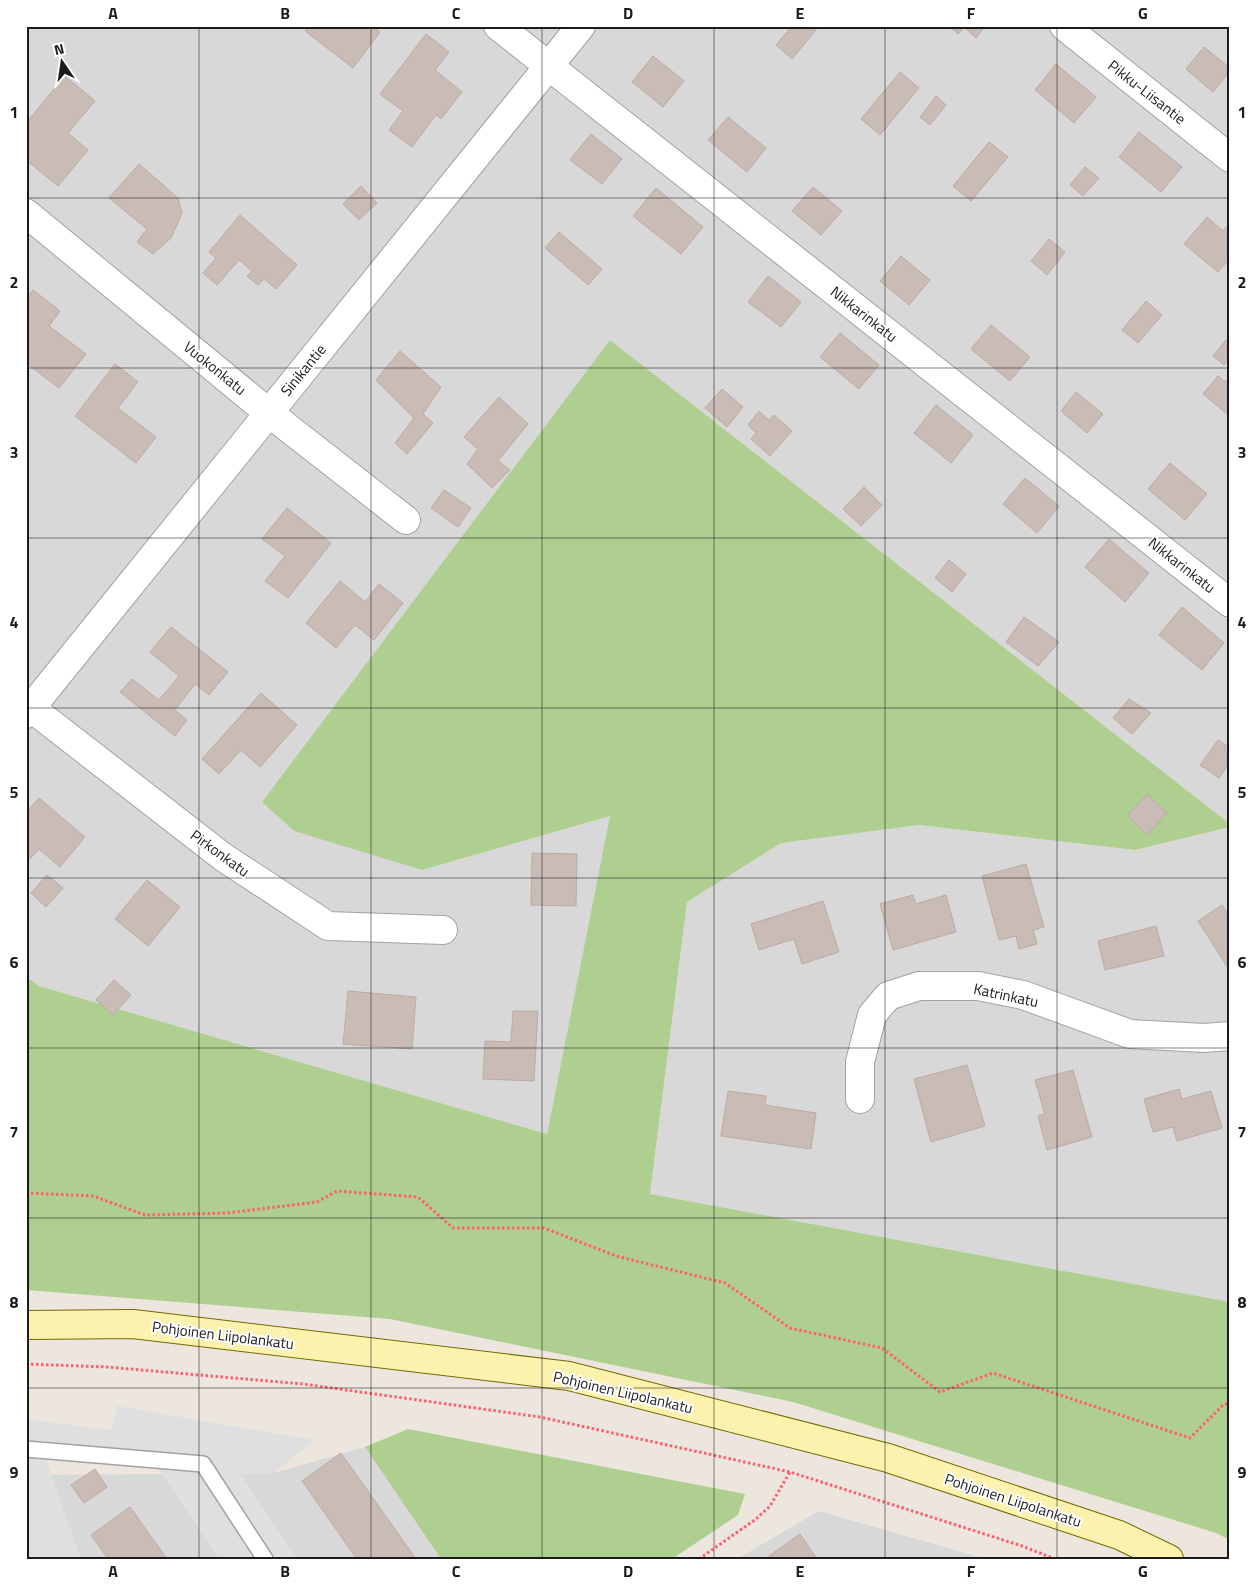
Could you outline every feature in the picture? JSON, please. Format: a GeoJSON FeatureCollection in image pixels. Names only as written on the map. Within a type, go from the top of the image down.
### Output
{"type":"FeatureCollection","features":[{"type":"Feature","properties":{"kind":"street","name":"Nikkarinkatu"},"geometry":{"type":"LineString","coordinates":[[498,26],[1230,602]]}},
{"type":"Feature","properties":{"kind":"street","name":"Sinikantie"},"geometry":{"type":"LineString","coordinates":[[28,708],[581,26]]}},
{"type":"Feature","properties":{"kind":"street","name":"Pikku-Liisantie"},"geometry":{"type":"LineString","coordinates":[[1064,26],[1230,158]]}},
{"type":"Feature","properties":{"kind":"street","name":"Vuokonkatu"},"geometry":{"type":"LineString","coordinates":[[26,213],[269,413],[406,520]]}},
{"type":"Feature","properties":{"kind":"street","name":"Pirkonkatu"},"geometry":{"type":"LineString","coordinates":[[28,708],[223,858],[328,926],[443,930]]}},
{"type":"Feature","properties":{"kind":"street","name":"Katrinkatu"},"geometry":{"type":"LineString","coordinates":[[860,1099],[860,1062],[872,1015],[888,996],[919,986],[978,986],[1023,995],[1130,1034],[1204,1038],[1230,1036]]}},
{"type":"Feature","properties":{"kind":"street","name":"Pohjoinen Liipolankatu"},"geometry":{"type":"LineString","coordinates":[[26,1325],[133,1324],[569,1376],[888,1458],[1119,1535],[1169,1559]]}},
{"type":"Feature","properties":{"kind":"lane"},"geometry":{"type":"LineString","coordinates":[[26,1449],[203,1464],[266,1559]]}},
{"type":"Feature","properties":{"kind":"path"},"geometry":{"type":"LineString","coordinates":[[26,1193],[92,1196],[145,1215],[227,1213],[317,1202],[337,1191],[418,1197],[452,1228],[544,1228],[616,1256],[725,1283],[790,1328],[882,1348],[940,1392],[993,1373],[1190,1438],[1223,1405],[1230,1403]]}},
{"type":"Feature","properties":{"kind":"path"},"geometry":{"type":"LineString","coordinates":[[26,1364],[107,1367],[303,1384],[540,1417],[790,1472],[1022,1546],[1055,1559]]}},
{"type":"Feature","properties":{"kind":"path"},"geometry":{"type":"LineString","coordinates":[[700,1559],[756,1519],[770,1506],[790,1472]]}},
{"type":"Feature","properties":{"kind":"shaded area"},"geometry":{"type":"Polygon","coordinates":[[[26,26],[1230,26],[1230,824],[610,340],[422,870],[610,816],[547,1134],[39,986],[26,975],[26,26]]]}},
{"type":"Feature","properties":{"kind":"shaded area"},"geometry":{"type":"Polygon","coordinates":[[[919,825],[1135,850],[1230,827],[1230,1302],[650,1195],[687,902],[781,843],[919,825]]]}},
{"type":"Feature","properties":{"kind":"shaded area"},"geometry":{"type":"Polygon","coordinates":[[[117,1406],[314,1440],[274,1473],[240,1473],[297,1559],[219,1559],[158,1468],[46,1459],[81,1559],[26,1559],[26,1419],[111,1430],[117,1406]]]}},
{"type":"Feature","properties":{"kind":"shaded area"},"geometry":{"type":"Polygon","coordinates":[[[365,1447],[441,1559],[26,1559],[26,1475],[274,1473],[365,1447]]]}},
{"type":"Feature","properties":{"kind":"shaded area"},"geometry":{"type":"Polygon","coordinates":[[[819,1511],[986,1559],[737,1559],[819,1511]]]}},
{"type":"Feature","properties":{"kind":"green space"},"geometry":{"type":"Polygon","coordinates":[[[610,340],[1230,824],[1230,827],[1135,850],[919,825],[781,843],[687,902],[650,1194],[1230,1302],[1230,1540],[1216,1533],[793,1402],[390,1319],[26,1290],[26,976],[39,986],[547,1134],[610,816],[422,870],[294,831],[262,802],[610,340]]]}},
{"type":"Feature","properties":{"kind":"green space"},"geometry":{"type":"Polygon","coordinates":[[[408,1429],[745,1494],[738,1515],[672,1559],[441,1559],[365,1447],[408,1429]]]}},
{"type":"Feature","properties":{"kind":"building"},"geometry":{"type":"Polygon","coordinates":[[[309,26],[373,26],[380,32],[353,68],[305,31],[309,26]]]}},
{"type":"Feature","properties":{"kind":"building"},"geometry":{"type":"Polygon","coordinates":[[[792,26],[819,26],[792,59],[776,45],[792,26]]]}},
{"type":"Feature","properties":{"kind":"building"},"geometry":{"type":"Polygon","coordinates":[[[949,26],[985,26],[976,38],[964,27],[958,34],[949,26]]]}},
{"type":"Feature","properties":{"kind":"building"},"geometry":{"type":"Polygon","coordinates":[[[426,34],[449,52],[435,70],[462,92],[441,119],[436,115],[412,147],[389,130],[403,111],[380,94],[426,34]]]}},
{"type":"Feature","properties":{"kind":"building"},"geometry":{"type":"Polygon","coordinates":[[[1204,47],[1230,68],[1230,71],[1213,92],[1186,69],[1204,47]]]}},
{"type":"Feature","properties":{"kind":"building"},"geometry":{"type":"Polygon","coordinates":[[[653,56],[684,81],[663,107],[632,82],[653,56]]]}},
{"type":"Feature","properties":{"kind":"building"},"geometry":{"type":"Polygon","coordinates":[[[1056,64],[1096,97],[1074,123],[1035,90],[1056,64]]]}},
{"type":"Feature","properties":{"kind":"building"},"geometry":{"type":"Polygon","coordinates":[[[900,72],[919,88],[880,135],[861,119],[900,72]]]}},
{"type":"Feature","properties":{"kind":"building"},"geometry":{"type":"Polygon","coordinates":[[[65,76],[95,101],[68,133],[88,150],[58,186],[26,160],[26,123],[65,76]]]}},
{"type":"Feature","properties":{"kind":"building"},"geometry":{"type":"Polygon","coordinates":[[[936,96],[946,105],[930,125],[920,117],[936,96]]]}},
{"type":"Feature","properties":{"kind":"building"},"geometry":{"type":"Polygon","coordinates":[[[728,117],[766,148],[747,172],[708,140],[728,117]]]}},
{"type":"Feature","properties":{"kind":"building"},"geometry":{"type":"Polygon","coordinates":[[[1139,132],[1182,167],[1161,192],[1119,157],[1139,132]]]}},
{"type":"Feature","properties":{"kind":"building"},"geometry":{"type":"Polygon","coordinates":[[[591,134],[622,159],[602,184],[570,160],[591,134]]]}},
{"type":"Feature","properties":{"kind":"building"},"geometry":{"type":"Polygon","coordinates":[[[989,142],[1008,157],[971,201],[953,186],[989,142]]]}},
{"type":"Feature","properties":{"kind":"building"},"geometry":{"type":"Polygon","coordinates":[[[139,164],[178,198],[182,213],[171,238],[153,254],[137,242],[147,229],[109,198],[139,164]]]}},
{"type":"Feature","properties":{"kind":"building"},"geometry":{"type":"Polygon","coordinates":[[[1085,167],[1099,178],[1083,196],[1070,185],[1085,167]]]}},
{"type":"Feature","properties":{"kind":"building"},"geometry":{"type":"Polygon","coordinates":[[[361,186],[377,203],[359,220],[343,204],[361,186]]]}},
{"type":"Feature","properties":{"kind":"building"},"geometry":{"type":"Polygon","coordinates":[[[813,187],[842,211],[821,235],[792,211],[813,187]]]}},
{"type":"Feature","properties":{"kind":"building"},"geometry":{"type":"Polygon","coordinates":[[[656,188],[703,227],[681,254],[633,216],[656,188]]]}},
{"type":"Feature","properties":{"kind":"building"},"geometry":{"type":"Polygon","coordinates":[[[240,215],[297,265],[276,289],[264,279],[258,285],[247,276],[252,271],[239,260],[217,285],[203,273],[216,258],[209,252],[240,215]]]}},
{"type":"Feature","properties":{"kind":"building"},"geometry":{"type":"Polygon","coordinates":[[[1207,217],[1223,231],[1230,223],[1230,258],[1218,272],[1184,244],[1207,217]]]}},
{"type":"Feature","properties":{"kind":"building"},"geometry":{"type":"Polygon","coordinates":[[[559,232],[602,269],[588,285],[545,248],[559,232]]]}},
{"type":"Feature","properties":{"kind":"building"},"geometry":{"type":"Polygon","coordinates":[[[1049,239],[1065,252],[1047,275],[1031,261],[1049,239]]]}},
{"type":"Feature","properties":{"kind":"building"},"geometry":{"type":"Polygon","coordinates":[[[901,256],[930,280],[909,305],[880,281],[901,256]]]}},
{"type":"Feature","properties":{"kind":"building"},"geometry":{"type":"Polygon","coordinates":[[[768,276],[801,302],[781,327],[748,302],[768,276]]]}},
{"type":"Feature","properties":{"kind":"building"},"geometry":{"type":"Polygon","coordinates":[[[33,290],[60,311],[49,326],[86,354],[59,388],[26,363],[26,298],[33,290]]]}},
{"type":"Feature","properties":{"kind":"building"},"geometry":{"type":"Polygon","coordinates":[[[1146,301],[1162,315],[1138,343],[1122,330],[1146,301]]]}},
{"type":"Feature","properties":{"kind":"building"},"geometry":{"type":"Polygon","coordinates":[[[991,325],[1030,357],[1010,381],[971,349],[991,325]]]}},
{"type":"Feature","properties":{"kind":"building"},"geometry":{"type":"Polygon","coordinates":[[[840,333],[879,365],[859,389],[820,357],[840,333]]]}},
{"type":"Feature","properties":{"kind":"building"},"geometry":{"type":"Polygon","coordinates":[[[1227,339],[1230,341],[1230,358],[1224,365],[1213,356],[1227,339]]]}},
{"type":"Feature","properties":{"kind":"building"},"geometry":{"type":"Polygon","coordinates":[[[400,351],[441,387],[423,414],[433,423],[407,454],[395,443],[414,418],[376,380],[400,351]]]}},
{"type":"Feature","properties":{"kind":"building"},"geometry":{"type":"Polygon","coordinates":[[[115,364],[138,382],[118,408],[156,437],[136,463],[75,416],[115,364]]]}},
{"type":"Feature","properties":{"kind":"building"},"geometry":{"type":"Polygon","coordinates":[[[1218,376],[1225,382],[1230,376],[1230,410],[1227,414],[1203,394],[1218,376]]]}},
{"type":"Feature","properties":{"kind":"building"},"geometry":{"type":"Polygon","coordinates":[[[722,389],[743,407],[727,427],[705,408],[722,389]]]}},
{"type":"Feature","properties":{"kind":"building"},"geometry":{"type":"Polygon","coordinates":[[[1076,392],[1103,414],[1087,433],[1061,411],[1076,392]]]}},
{"type":"Feature","properties":{"kind":"building"},"geometry":{"type":"Polygon","coordinates":[[[499,397],[528,424],[498,461],[510,470],[492,488],[467,464],[478,449],[464,437],[499,397]]]}},
{"type":"Feature","properties":{"kind":"building"},"geometry":{"type":"Polygon","coordinates":[[[936,405],[973,435],[951,463],[914,433],[936,405]]]}},
{"type":"Feature","properties":{"kind":"building"},"geometry":{"type":"Polygon","coordinates":[[[759,411],[769,420],[774,415],[792,431],[770,456],[751,439],[756,433],[748,425],[759,411]]]}},
{"type":"Feature","properties":{"kind":"building"},"geometry":{"type":"Polygon","coordinates":[[[1170,463],[1207,494],[1185,520],[1148,489],[1170,463]]]}},
{"type":"Feature","properties":{"kind":"building"},"geometry":{"type":"Polygon","coordinates":[[[1025,478],[1059,506],[1037,533],[1003,504],[1025,478]]]}},
{"type":"Feature","properties":{"kind":"building"},"geometry":{"type":"Polygon","coordinates":[[[864,487],[882,505],[861,526],[843,509],[864,487]]]}},
{"type":"Feature","properties":{"kind":"building"},"geometry":{"type":"Polygon","coordinates":[[[444,490],[471,508],[458,527],[431,508],[444,490]]]}},
{"type":"Feature","properties":{"kind":"building"},"geometry":{"type":"Polygon","coordinates":[[[287,508],[331,543],[288,598],[265,581],[285,556],[262,539],[287,508]]]}},
{"type":"Feature","properties":{"kind":"building"},"geometry":{"type":"Polygon","coordinates":[[[1109,539],[1149,573],[1125,602],[1085,567],[1109,539]]]}},
{"type":"Feature","properties":{"kind":"building"},"geometry":{"type":"Polygon","coordinates":[[[949,560],[966,574],[952,592],[935,578],[949,560]]]}},
{"type":"Feature","properties":{"kind":"building"},"geometry":{"type":"Polygon","coordinates":[[[340,581],[365,602],[379,584],[403,603],[374,640],[355,625],[336,648],[306,623],[340,581]]]}},
{"type":"Feature","properties":{"kind":"building"},"geometry":{"type":"Polygon","coordinates":[[[1182,607],[1224,643],[1202,670],[1159,635],[1182,607]]]}},
{"type":"Feature","properties":{"kind":"building"},"geometry":{"type":"Polygon","coordinates":[[[1024,617],[1059,642],[1038,666],[1006,642],[1024,617]]]}},
{"type":"Feature","properties":{"kind":"building"},"geometry":{"type":"Polygon","coordinates":[[[171,627],[228,672],[209,695],[195,684],[175,710],[187,720],[175,736],[120,692],[132,679],[159,700],[179,676],[150,652],[171,627]]]}},
{"type":"Feature","properties":{"kind":"building"},"geometry":{"type":"Polygon","coordinates":[[[261,693],[297,725],[260,767],[241,750],[219,774],[202,759],[261,693]]]}},
{"type":"Feature","properties":{"kind":"building"},"geometry":{"type":"Polygon","coordinates":[[[1129,699],[1151,713],[1132,734],[1113,718],[1129,699]]]}},
{"type":"Feature","properties":{"kind":"building"},"geometry":{"type":"Polygon","coordinates":[[[1218,740],[1230,748],[1230,762],[1219,778],[1200,765],[1218,740]]]}},
{"type":"Feature","properties":{"kind":"building"},"geometry":{"type":"Polygon","coordinates":[[[1147,794],[1167,813],[1147,835],[1127,816],[1147,794]]]}},
{"type":"Feature","properties":{"kind":"building"},"geometry":{"type":"Polygon","coordinates":[[[39,798],[85,837],[60,867],[39,849],[26,863],[26,813],[39,798]]]}},
{"type":"Feature","properties":{"kind":"building"},"geometry":{"type":"Polygon","coordinates":[[[532,853],[577,854],[576,906],[531,905],[532,853]]]}},
{"type":"Feature","properties":{"kind":"building"},"geometry":{"type":"Polygon","coordinates":[[[1026,864],[1044,927],[1033,930],[1037,944],[1019,949],[1016,936],[999,940],[982,876],[1026,864]]]}},
{"type":"Feature","properties":{"kind":"building"},"geometry":{"type":"Polygon","coordinates":[[[47,875],[63,888],[46,907],[31,893],[47,875]]]}},
{"type":"Feature","properties":{"kind":"building"},"geometry":{"type":"Polygon","coordinates":[[[147,880],[180,907],[148,946],[115,919],[147,880]]]}},
{"type":"Feature","properties":{"kind":"building"},"geometry":{"type":"Polygon","coordinates":[[[913,895],[916,904],[946,895],[956,932],[893,950],[880,904],[913,895]]]}},
{"type":"Feature","properties":{"kind":"building"},"geometry":{"type":"Polygon","coordinates":[[[823,901],[839,952],[802,964],[794,939],[759,950],[751,924],[823,901]]]}},
{"type":"Feature","properties":{"kind":"building"},"geometry":{"type":"Polygon","coordinates":[[[1222,905],[1230,917],[1230,971],[1198,921],[1222,905]]]}},
{"type":"Feature","properties":{"kind":"building"},"geometry":{"type":"Polygon","coordinates":[[[1156,926],[1164,956],[1105,970],[1098,941],[1156,926]]]}},
{"type":"Feature","properties":{"kind":"building"},"geometry":{"type":"Polygon","coordinates":[[[114,980],[131,995],[113,1015],[96,1000],[114,980]]]}},
{"type":"Feature","properties":{"kind":"building"},"geometry":{"type":"Polygon","coordinates":[[[348,991],[416,997],[412,1049],[343,1044],[348,991]]]}},
{"type":"Feature","properties":{"kind":"building"},"geometry":{"type":"Polygon","coordinates":[[[513,1011],[538,1011],[534,1081],[483,1079],[485,1041],[511,1042],[513,1011]]]}},
{"type":"Feature","properties":{"kind":"building"},"geometry":{"type":"Polygon","coordinates":[[[967,1065],[985,1126],[931,1142],[914,1079],[967,1065]]]}},
{"type":"Feature","properties":{"kind":"building"},"geometry":{"type":"Polygon","coordinates":[[[1073,1070],[1092,1137],[1047,1150],[1038,1116],[1045,1114],[1035,1080],[1073,1070]]]}},
{"type":"Feature","properties":{"kind":"building"},"geometry":{"type":"Polygon","coordinates":[[[1179,1089],[1182,1099],[1211,1091],[1222,1128],[1177,1141],[1173,1127],[1153,1132],[1144,1099],[1179,1089]]]}},
{"type":"Feature","properties":{"kind":"building"},"geometry":{"type":"Polygon","coordinates":[[[728,1091],[766,1096],[765,1105],[816,1113],[811,1149],[721,1136],[728,1091]]]}},
{"type":"Feature","properties":{"kind":"building"},"geometry":{"type":"Polygon","coordinates":[[[341,1453],[416,1559],[357,1559],[302,1481],[341,1453]]]}},
{"type":"Feature","properties":{"kind":"building"},"geometry":{"type":"Polygon","coordinates":[[[95,1469],[107,1487],[84,1503],[71,1485],[95,1469]]]}},
{"type":"Feature","properties":{"kind":"building"},"geometry":{"type":"Polygon","coordinates":[[[130,1507],[167,1559],[108,1559],[91,1535],[130,1507]]]}},
{"type":"Feature","properties":{"kind":"building"},"geometry":{"type":"Polygon","coordinates":[[[800,1534],[817,1559],[765,1559],[800,1534]]]}}]}
